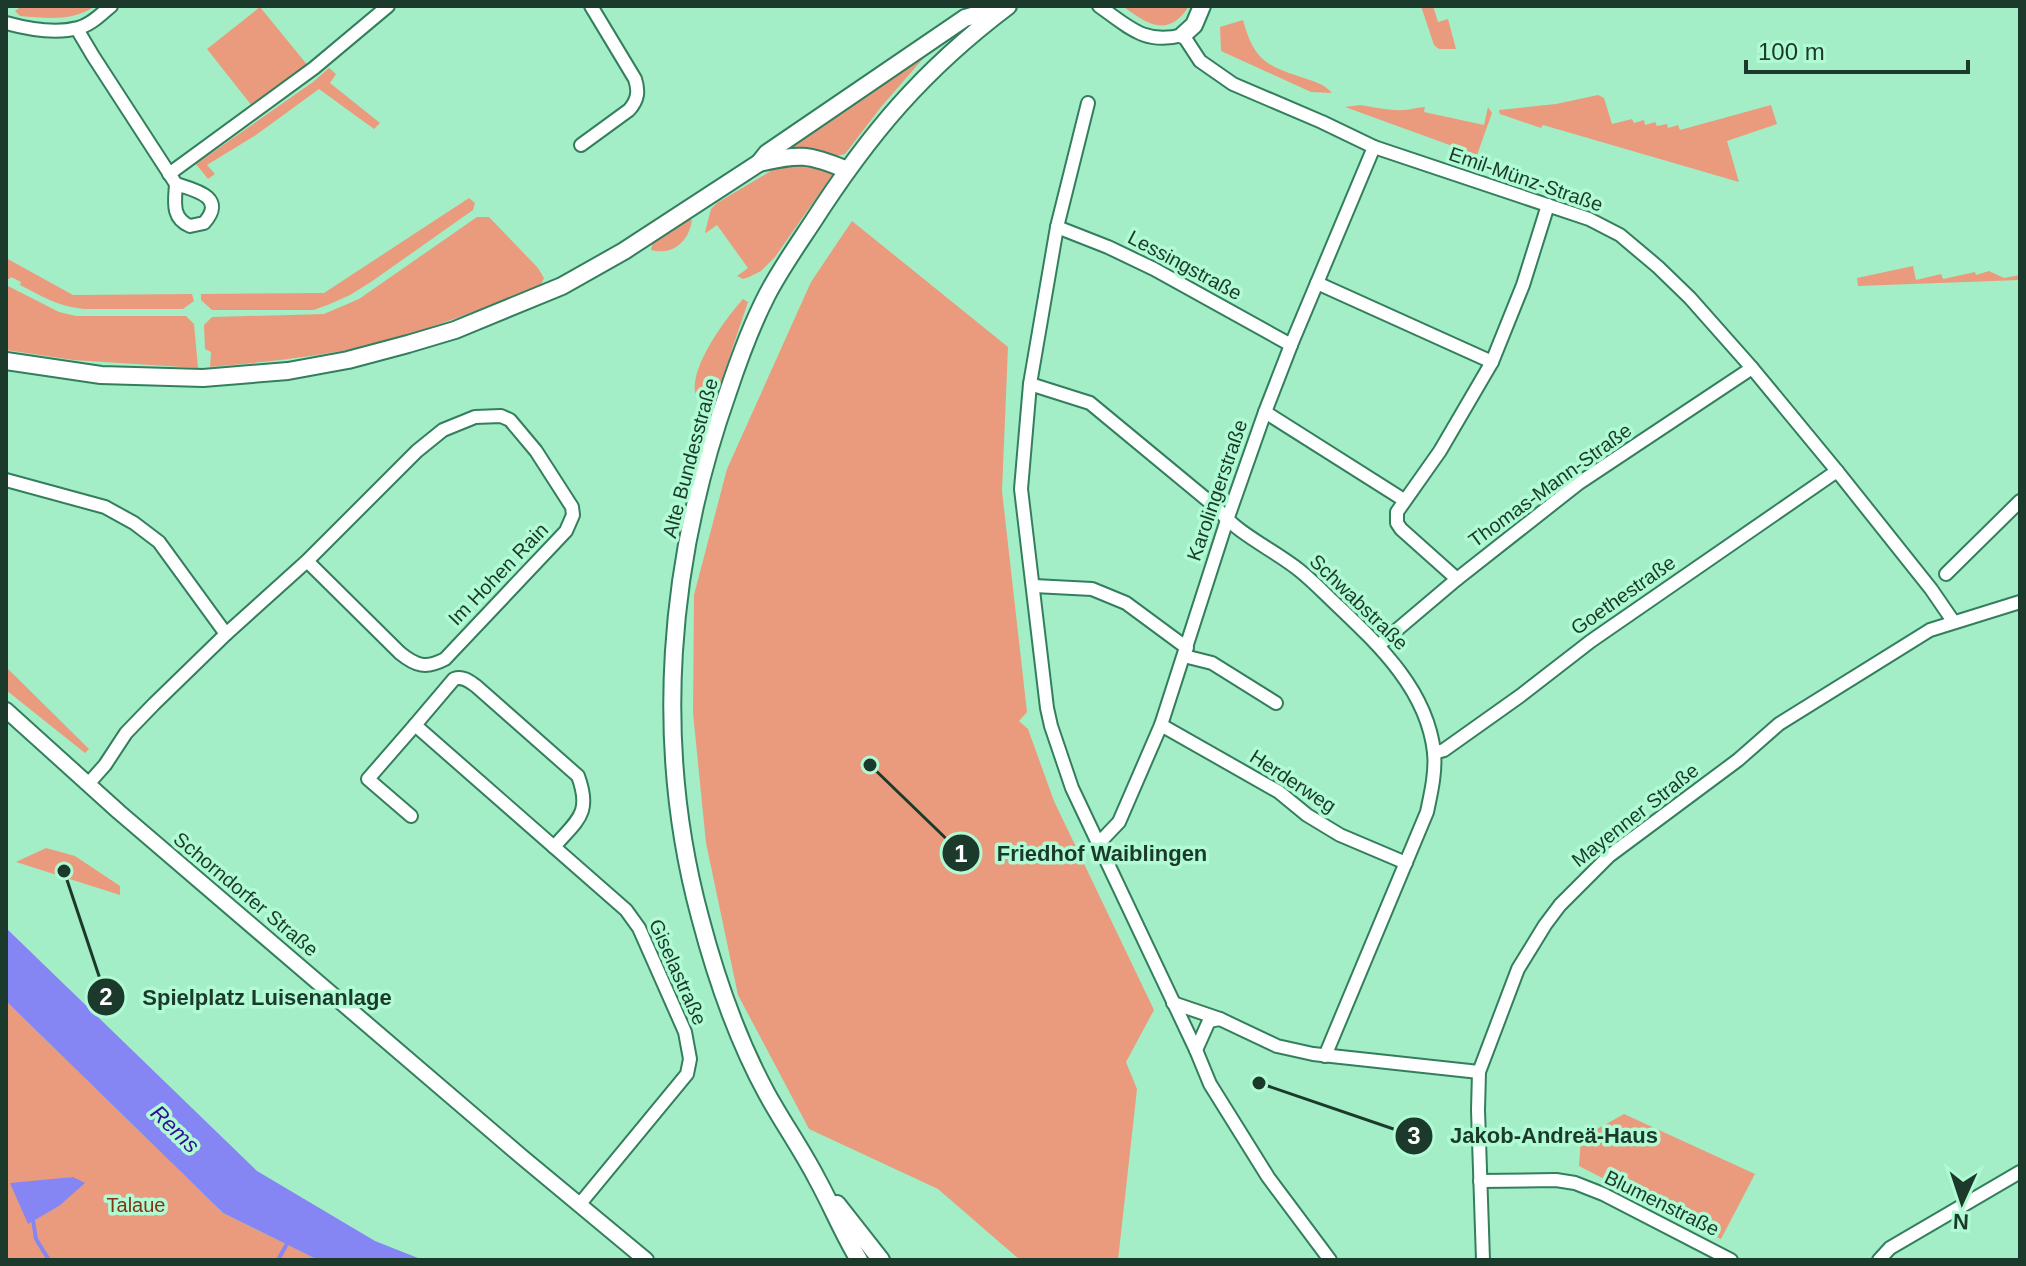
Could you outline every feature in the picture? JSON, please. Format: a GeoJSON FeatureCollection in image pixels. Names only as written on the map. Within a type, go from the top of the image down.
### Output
{"type":"FeatureCollection","features":[{"type":"Feature","properties":{"kind":"main road"},"geometry":{"type":"LineString","coordinates":[[6,361],[101,375],[203,378],[288,371],[348,360],[455,330],[562,286],[624,251],[759,163],[767,153],[965,18],[1007,6]]}},
{"type":"Feature","properties":{"kind":"main road","name":"Alte Bundesstraße"},"geometry":{"type":"LineString","coordinates":[[859,1260],[741,1041],[700,917],[685,852],[676,786],[672,706],[676,623],[690,521],[716,425],[739,359],[765,299],[873,134],[948,54],[1007,6]]}},
{"type":"Feature","properties":{"kind":"main road"},"geometry":{"type":"LineString","coordinates":[[1183,35],[1194,25],[1202,6]]}},
{"type":"Feature","properties":{"kind":"main road"},"geometry":{"type":"LineString","coordinates":[[759,163],[794,155],[810,156],[847,170]]}},
{"type":"Feature","properties":{"kind":"main road","name":"Alte Bundesstraße"},"geometry":{"type":"LineString","coordinates":[[819,1181],[881,1260]]}},
{"type":"Feature","properties":{"kind":"street"},"geometry":{"type":"LineString","coordinates":[[6,23],[33,29],[77,29],[111,6]]}},
{"type":"Feature","properties":{"kind":"street"},"geometry":{"type":"LineString","coordinates":[[77,29],[172,179],[388,6]]}},
{"type":"Feature","properties":{"kind":"street"},"geometry":{"type":"LineString","coordinates":[[581,145],[629,110],[638,88],[591,6]]}},
{"type":"Feature","properties":{"kind":"street"},"geometry":{"type":"LineString","coordinates":[[1099,6],[1136,32],[1152,38],[1168,39],[1183,35]]}},
{"type":"Feature","properties":{"kind":"street","name":"Emil-Münz-Straße"},"geometry":{"type":"LineString","coordinates":[[1183,35],[1200,61],[1233,84],[1374,147],[1589,219],[1620,235],[1679,288],[1752,368],[1931,589],[1953,621]]}},
{"type":"Feature","properties":{"kind":"street"},"geometry":{"type":"LineString","coordinates":[[1088,103],[1057,227],[1030,384],[1021,489],[1051,726],[1072,788],[1210,1084],[1268,1177],[1330,1260]]}},
{"type":"Feature","properties":{"kind":"street","name":"Karolingerstraße"},"geometry":{"type":"LineString","coordinates":[[1099,843],[1119,822],[1161,725],[1265,412],[1374,147]]}},
{"type":"Feature","properties":{"kind":"street"},"geometry":{"type":"LineString","coordinates":[[1457,579],[1401,529],[1397,523],[1397,512],[1440,451],[1492,362],[1523,285],[1548,205]]}},
{"type":"Feature","properties":{"kind":"street","name":"Lessingstraße"},"geometry":{"type":"LineString","coordinates":[[1057,227],[1154,269],[1291,345]]}},
{"type":"Feature","properties":{"kind":"street"},"geometry":{"type":"LineString","coordinates":[[1317,283],[1492,362]]}},
{"type":"Feature","properties":{"kind":"street","name":"Thomas-Mann-Straße"},"geometry":{"type":"LineString","coordinates":[[1379,645],[1579,483],[1752,368]]}},
{"type":"Feature","properties":{"kind":"street","name":"Schwabstraße"},"geometry":{"type":"LineString","coordinates":[[1030,384],[1090,403],[1217,508],[1227,520],[1300,570],[1379,645],[1403,674],[1420,705],[1434,753],[1433,783],[1427,812],[1325,1056]]}},
{"type":"Feature","properties":{"kind":"street"},"geometry":{"type":"LineString","coordinates":[[1265,412],[1404,500]]}},
{"type":"Feature","properties":{"kind":"street","name":"Im Hohen Rain"},"geometry":{"type":"LineString","coordinates":[[89,783],[126,733],[226,634],[443,430],[475,417],[501,416],[510,420],[536,451],[572,507],[573,515],[566,531],[445,659],[429,664],[412,663],[400,653],[307,561]]}},
{"type":"Feature","properties":{"kind":"street","name":"Goethestraße"},"geometry":{"type":"LineString","coordinates":[[1434,753],[1444,750],[1591,641],[1837,471]]}},
{"type":"Feature","properties":{"kind":"street"},"geometry":{"type":"LineString","coordinates":[[6,480],[105,507],[134,523],[159,542],[226,634]]}},
{"type":"Feature","properties":{"kind":"street"},"geometry":{"type":"LineString","coordinates":[[1946,574],[2020,501]]}},
{"type":"Feature","properties":{"kind":"street"},"geometry":{"type":"LineString","coordinates":[[1034,586],[1092,589],[1126,603],[1186,652],[1212,663],[1276,703]]}},
{"type":"Feature","properties":{"kind":"street","name":"Mayenner Straße"},"geometry":{"type":"LineString","coordinates":[[1483,1260],[1479,1072],[1518,969],[1560,905],[1609,856],[1738,760],[1779,724],[1930,630],[2020,602]]}},
{"type":"Feature","properties":{"kind":"street"},"geometry":{"type":"LineString","coordinates":[[411,816],[368,779],[454,679],[460,677],[487,696],[578,776],[582,788],[581,816],[554,847]]}},
{"type":"Feature","properties":{"kind":"street","name":"Schorndorfer Straße"},"geometry":{"type":"LineString","coordinates":[[6,710],[130,822],[646,1260]]}},
{"type":"Feature","properties":{"kind":"street","name":"Giselastraße"},"geometry":{"type":"LineString","coordinates":[[415,725],[626,910],[639,928],[685,1032],[690,1059],[687,1074],[579,1205]]}},
{"type":"Feature","properties":{"kind":"street","name":"Herderweg"},"geometry":{"type":"LineString","coordinates":[[1161,725],[1279,792],[1307,815],[1340,835],[1406,863]]}},
{"type":"Feature","properties":{"kind":"street"},"geometry":{"type":"LineString","coordinates":[[1173,1003],[1220,1019],[1277,1046],[1325,1056],[1479,1072]]}},
{"type":"Feature","properties":{"kind":"street"},"geometry":{"type":"LineString","coordinates":[[1196,1050],[1209,1021],[1220,1019]]}},
{"type":"Feature","properties":{"kind":"street"},"geometry":{"type":"LineString","coordinates":[[1879,1260],[1890,1248],[2020,1172]]}},
{"type":"Feature","properties":{"kind":"street","name":"Blumenstraße"},"geometry":{"type":"LineString","coordinates":[[1480,1181],[1556,1180],[1575,1183],[1603,1194],[1731,1260]]}},
{"type":"Feature","properties":{"kind":"green space"},"geometry":{"type":"Polygon","coordinates":[[[22,6],[95,6],[77,15],[50,18],[20,16],[15,11],[22,6]]]}},
{"type":"Feature","properties":{"kind":"green space"},"geometry":{"type":"Polygon","coordinates":[[[1123,6],[1189,6],[1174,22],[1158,25],[1141,19],[1123,6]]]}},
{"type":"Feature","properties":{"kind":"green space"},"geometry":{"type":"Polygon","coordinates":[[[1421,6],[1433,6],[1438,22],[1448,19],[1456,49],[1439,49],[1434,45],[1421,6]]]}},
{"type":"Feature","properties":{"kind":"green space"},"geometry":{"type":"Polygon","coordinates":[[[260,7],[309,67],[252,106],[207,49],[260,7]]]}},
{"type":"Feature","properties":{"kind":"green space"},"geometry":{"type":"Polygon","coordinates":[[[1243,20],[1252,44],[1263,60],[1280,70],[1320,84],[1332,93],[1311,92],[1221,51],[1220,27],[1243,20]]]}},
{"type":"Feature","properties":{"kind":"green space"},"geometry":{"type":"Polygon","coordinates":[[[926,52],[845,154],[836,156],[807,148],[785,149],[926,52]]]}},
{"type":"Feature","properties":{"kind":"green space"},"geometry":{"type":"Polygon","coordinates":[[[329,68],[336,74],[330,83],[380,123],[374,129],[319,89],[256,135],[207,165],[215,174],[208,179],[196,164],[329,68]]]}},
{"type":"Feature","properties":{"kind":"green space"},"geometry":{"type":"Polygon","coordinates":[[[1598,95],[1604,98],[1612,124],[1632,119],[1634,123],[1644,120],[1645,125],[1655,122],[1657,126],[1667,124],[1668,128],[1678,125],[1680,130],[1771,105],[1777,124],[1727,141],[1739,182],[1543,125],[1541,128],[1499,112],[1598,95]]]}},
{"type":"Feature","properties":{"kind":"green space"},"geometry":{"type":"Polygon","coordinates":[[[1360,105],[1398,110],[1425,107],[1424,112],[1484,125],[1488,107],[1492,113],[1477,155],[1345,107],[1360,105]]]}},
{"type":"Feature","properties":{"kind":"green space"},"geometry":{"type":"Polygon","coordinates":[[[801,161],[833,174],[775,257],[761,271],[749,277],[743,279],[737,276],[748,268],[717,225],[705,232],[711,209],[781,165],[801,161]]]}},
{"type":"Feature","properties":{"kind":"green space"},"geometry":{"type":"Polygon","coordinates":[[[469,198],[475,203],[473,210],[371,282],[330,304],[314,310],[212,310],[201,300],[201,294],[324,293],[469,198]]]}},
{"type":"Feature","properties":{"kind":"green space"},"geometry":{"type":"Polygon","coordinates":[[[477,217],[489,217],[538,268],[544,278],[541,285],[458,318],[354,349],[210,367],[211,352],[205,349],[204,325],[212,317],[324,314],[359,299],[477,217]]]}},
{"type":"Feature","properties":{"kind":"green space"},"geometry":{"type":"Polygon","coordinates":[[[692,220],[690,228],[679,245],[666,251],[651,250],[653,242],[692,220]]]}},
{"type":"Feature","properties":{"kind":"green space"},"geometry":{"type":"Polygon","coordinates":[[[852,221],[1008,347],[1002,491],[1027,712],[1019,721],[1028,729],[1054,801],[1154,1010],[1126,1062],[1137,1089],[1118,1260],[1020,1260],[938,1189],[809,1129],[738,995],[706,843],[693,713],[694,595],[727,469],[811,282],[852,221]]]}},
{"type":"Feature","properties":{"kind":"green space"},"geometry":{"type":"Polygon","coordinates":[[[6,258],[73,295],[192,294],[194,301],[183,309],[84,309],[67,306],[35,293],[11,277],[6,278],[6,258]]]}},
{"type":"Feature","properties":{"kind":"green space"},"geometry":{"type":"Polygon","coordinates":[[[1913,266],[1916,280],[1941,274],[1943,279],[1989,271],[2004,278],[2020,275],[2020,280],[1858,286],[1857,278],[1913,266]]]}},
{"type":"Feature","properties":{"kind":"green space"},"geometry":{"type":"Polygon","coordinates":[[[6,285],[59,312],[76,316],[186,316],[194,324],[198,368],[73,360],[6,350],[6,285]]]}},
{"type":"Feature","properties":{"kind":"green space"},"geometry":{"type":"Polygon","coordinates":[[[743,299],[748,302],[718,391],[711,399],[701,403],[695,392],[698,369],[719,330],[743,299]]]}},
{"type":"Feature","properties":{"kind":"green space"},"geometry":{"type":"Polygon","coordinates":[[[6,667],[89,749],[85,753],[6,690],[6,667]]]}},
{"type":"Feature","properties":{"kind":"green space"},"geometry":{"type":"Polygon","coordinates":[[[46,848],[75,856],[120,886],[120,895],[16,862],[46,848]]]}},
{"type":"Feature","properties":{"kind":"green space","name":"Talaue"},"geometry":{"type":"Polygon","coordinates":[[[6,1001],[223,1213],[318,1260],[6,1260],[6,1001]],[[72,1177],[50,1180],[28,1223],[59,1206],[72,1177]]]}},
{"type":"Feature","properties":{"kind":"green space"},"geometry":{"type":"Polygon","coordinates":[[[1624,1114],[1755,1174],[1721,1239],[1579,1166],[1581,1138],[1624,1114]]]}},
{"type":"Feature","properties":{"kind":"water","name":"Rems"},"geometry":{"type":"Polygon","coordinates":[[[6,928],[257,1171],[375,1241],[423,1260],[318,1260],[223,1213],[6,1001],[6,928]]]}},
{"type":"Feature","properties":{"kind":"water"},"geometry":{"type":"Polygon","coordinates":[[[73,1177],[85,1183],[59,1206],[28,1224],[10,1183],[73,1177]]]}},
{"type":"Feature","properties":{"kind":"waterway"},"geometry":{"type":"LineString","coordinates":[[33,1220],[36,1239],[49,1260]]}},
{"type":"Feature","properties":{"kind":"waterway"},"geometry":{"type":"LineString","coordinates":[[278,1260],[288,1242]]}},
{"type":"Feature","properties":{"kind":"place","name":"Friedhof Waiblingen"},"geometry":{"type":"Point","coordinates":[870,765]}},
{"type":"Feature","properties":{"kind":"place","name":"Spielplatz Luisenanlage"},"geometry":{"type":"Point","coordinates":[64,871]}},
{"type":"Feature","properties":{"kind":"place","name":"Jakob-Andreä-Haus"},"geometry":{"type":"Point","coordinates":[1259,1083]}}]}
